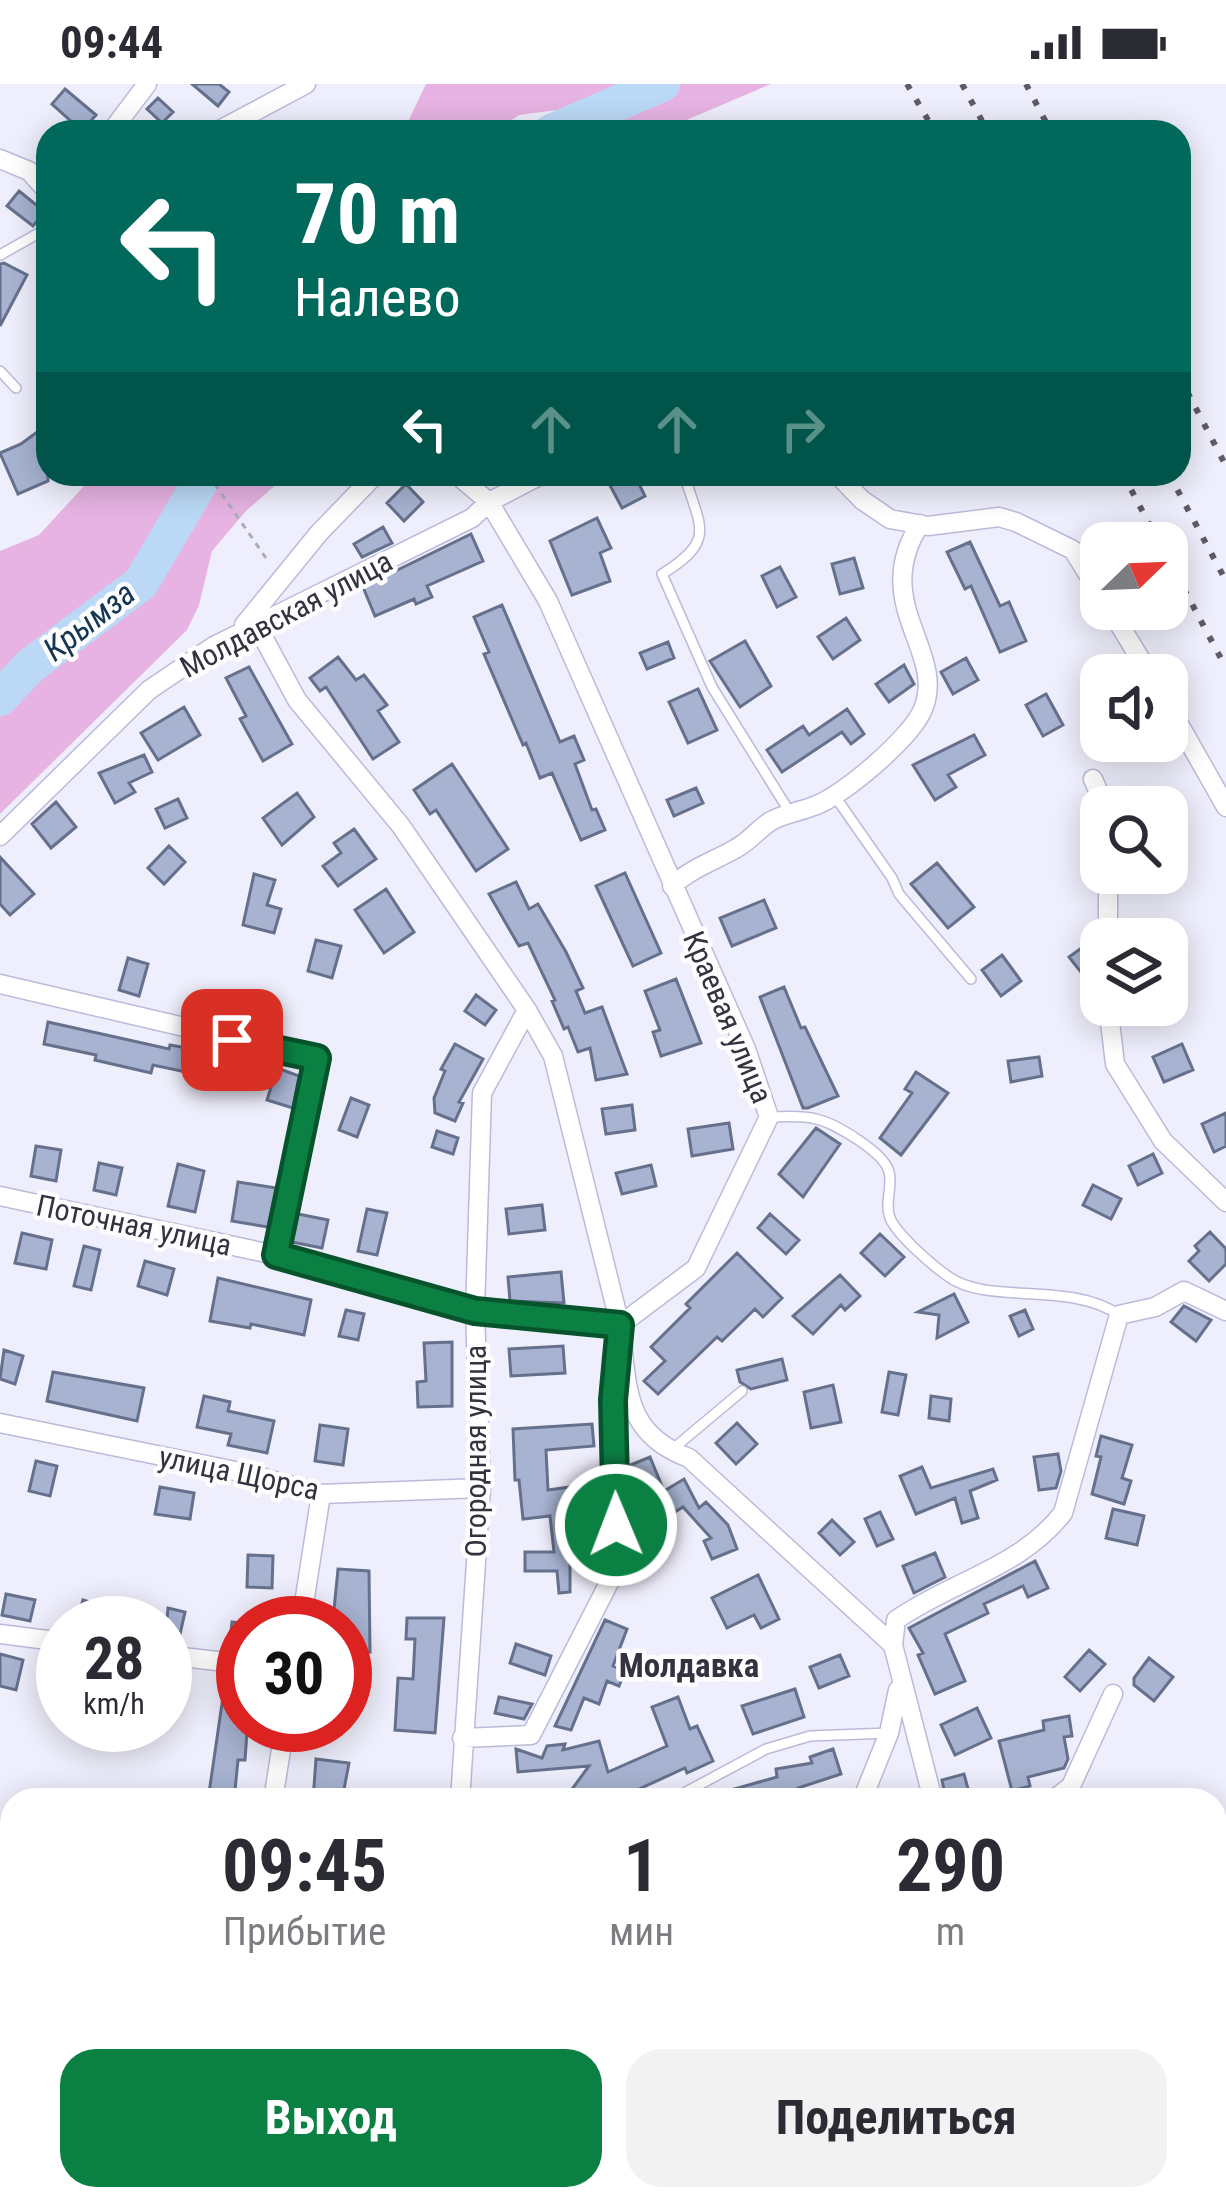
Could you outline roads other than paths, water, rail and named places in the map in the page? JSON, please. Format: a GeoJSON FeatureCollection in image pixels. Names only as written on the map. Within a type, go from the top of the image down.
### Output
{"type":"FeatureCollection","features":[{"type":"Feature","properties":{"kind":"street"},"geometry":{"type":"LineString","coordinates":[[120,120],[147,84]]}},
{"type":"Feature","properties":{"kind":"street"},"geometry":{"type":"LineString","coordinates":[[238,120],[306,84]]}},
{"type":"Feature","properties":{"kind":"street"},"geometry":{"type":"LineString","coordinates":[[0,158],[36,167]]}},
{"type":"Feature","properties":{"kind":"street"},"geometry":{"type":"LineString","coordinates":[[237,634],[365,486]]}},
{"type":"Feature","properties":{"kind":"street","name":"Краевая улица"},"geometry":{"type":"LineString","coordinates":[[470,486],[489,502],[548,601],[746,1049],[770,1117],[696,1268],[620,1325]]}},
{"type":"Feature","properties":{"kind":"street","name":"Молдавская улица"},"geometry":{"type":"LineString","coordinates":[[0,836],[149,691],[237,634],[472,518],[489,502],[520,486]]}},
{"type":"Feature","properties":{"kind":"street"},"geometry":{"type":"LineString","coordinates":[[849,486],[890,519],[920,524],[999,517],[1073,550],[1080,561]]}},
{"type":"Feature","properties":{"kind":"street"},"geometry":{"type":"LineString","coordinates":[[672,886],[740,847],[765,825],[834,795],[910,729],[924,707],[927,679],[903,598],[901,569],[908,543],[920,524]]}},
{"type":"Feature","properties":{"kind":"street"},"geometry":{"type":"LineString","coordinates":[[256,624],[297,700],[401,826],[527,1010],[553,1056],[620,1325],[636,1418],[661,1448],[688,1458],[893,1646]]}},
{"type":"Feature","properties":{"kind":"street"},"geometry":{"type":"LineString","coordinates":[[1188,740],[1226,807]]}},
{"type":"Feature","properties":{"kind":"street"},"geometry":{"type":"LineString","coordinates":[[1093,779],[1096,786]]}},
{"type":"Feature","properties":{"kind":"street"},"geometry":{"type":"LineString","coordinates":[[0,984],[317,1058],[276,1255]]}},
{"type":"Feature","properties":{"kind":"street","name":"Огородная улица"},"geometry":{"type":"LineString","coordinates":[[460,1788],[481,1488],[475,1311],[482,1093],[527,1010]]}},
{"type":"Feature","properties":{"kind":"street"},"geometry":{"type":"LineString","coordinates":[[1110,1026],[1115,1064],[1163,1141],[1226,1202]]}},
{"type":"Feature","properties":{"kind":"street","name":"Поточная улица"},"geometry":{"type":"LineString","coordinates":[[0,1196],[276,1255],[475,1311],[620,1325]]}},
{"type":"Feature","properties":{"kind":"street"},"geometry":{"type":"LineString","coordinates":[[930,1788],[893,1646],[896,1620],[922,1602],[1019,1557],[1064,1513],[1120,1315],[1155,1307],[1184,1292],[1226,1312]]}},
{"type":"Feature","properties":{"kind":"street"},"geometry":{"type":"LineString","coordinates":[[462,1738],[531,1736],[617,1567],[613,1400],[620,1325]]}},
{"type":"Feature","properties":{"kind":"street","name":"улица Щорса"},"geometry":{"type":"LineString","coordinates":[[0,1423],[250,1474],[321,1494],[481,1488]]}},
{"type":"Feature","properties":{"kind":"street"},"geometry":{"type":"LineString","coordinates":[[305,1596],[321,1494]]}},
{"type":"Feature","properties":{"kind":"street"},"geometry":{"type":"LineString","coordinates":[[0,1634],[36,1639]]}},
{"type":"Feature","properties":{"kind":"street"},"geometry":{"type":"LineString","coordinates":[[867,1788],[896,1712],[899,1673]]}},
{"type":"Feature","properties":{"kind":"street"},"geometry":{"type":"LineString","coordinates":[[1069,1788],[1113,1694]]}},
{"type":"Feature","properties":{"kind":"street"},"geometry":{"type":"LineString","coordinates":[[275,1788],[281,1752]]}},
{"type":"Feature","properties":{"kind":"lane"},"geometry":{"type":"LineString","coordinates":[[0,255],[36,235]]}},
{"type":"Feature","properties":{"kind":"lane"},"geometry":{"type":"LineString","coordinates":[[0,370],[16,388]]}},
{"type":"Feature","properties":{"kind":"lane"},"geometry":{"type":"LineString","coordinates":[[688,486],[702,535],[696,549],[662,574],[712,687],[789,812]]}},
{"type":"Feature","properties":{"kind":"lane"},"geometry":{"type":"LineString","coordinates":[[834,795],[892,878],[898,894],[971,979]]}},
{"type":"Feature","properties":{"kind":"lane"},"geometry":{"type":"LineString","coordinates":[[770,1117],[812,1118],[836,1126],[886,1163],[892,1223],[948,1277],[973,1286],[1089,1299],[1120,1315]]}},
{"type":"Feature","properties":{"kind":"lane"},"geometry":{"type":"LineString","coordinates":[[670,1451],[742,1391]]}},
{"type":"Feature","properties":{"kind":"lane"},"geometry":{"type":"LineString","coordinates":[[692,1788],[766,1748],[810,1736],[889,1733]]}},
{"type":"Feature","properties":{"kind":"waterway","name":"Крымза"},"geometry":{"type":"LineString","coordinates":[[579,120],[662,84]]}},
{"type":"Feature","properties":{"kind":"waterway","name":"Крымза"},"geometry":{"type":"LineString","coordinates":[[0,698],[30,666],[141,583],[198,486]]}},
{"type":"Feature","properties":{"kind":"railway"},"geometry":{"type":"LineString","coordinates":[[907,84],[928,120]]}},
{"type":"Feature","properties":{"kind":"railway"},"geometry":{"type":"LineString","coordinates":[[962,84],[982,120]]}},
{"type":"Feature","properties":{"kind":"railway"},"geometry":{"type":"LineString","coordinates":[[1026,84],[1045,120]]}},
{"type":"Feature","properties":{"kind":"railway"},"geometry":{"type":"LineString","coordinates":[[1191,399],[1226,466]]}},
{"type":"Feature","properties":{"kind":"railway"},"geometry":{"type":"LineString","coordinates":[[1129,486],[1148,522]]}},
{"type":"Feature","properties":{"kind":"railway"},"geometry":{"type":"LineString","coordinates":[[1175,486],[1226,581]]}},
{"type":"Feature","properties":{"kind":"railway"},"geometry":{"type":"LineString","coordinates":[[1188,597],[1226,668]]}},
{"type":"Feature","properties":{"kind":"district","name":"Молдавка"},"geometry":{"type":"Point","coordinates":[689,1665]}}]}
